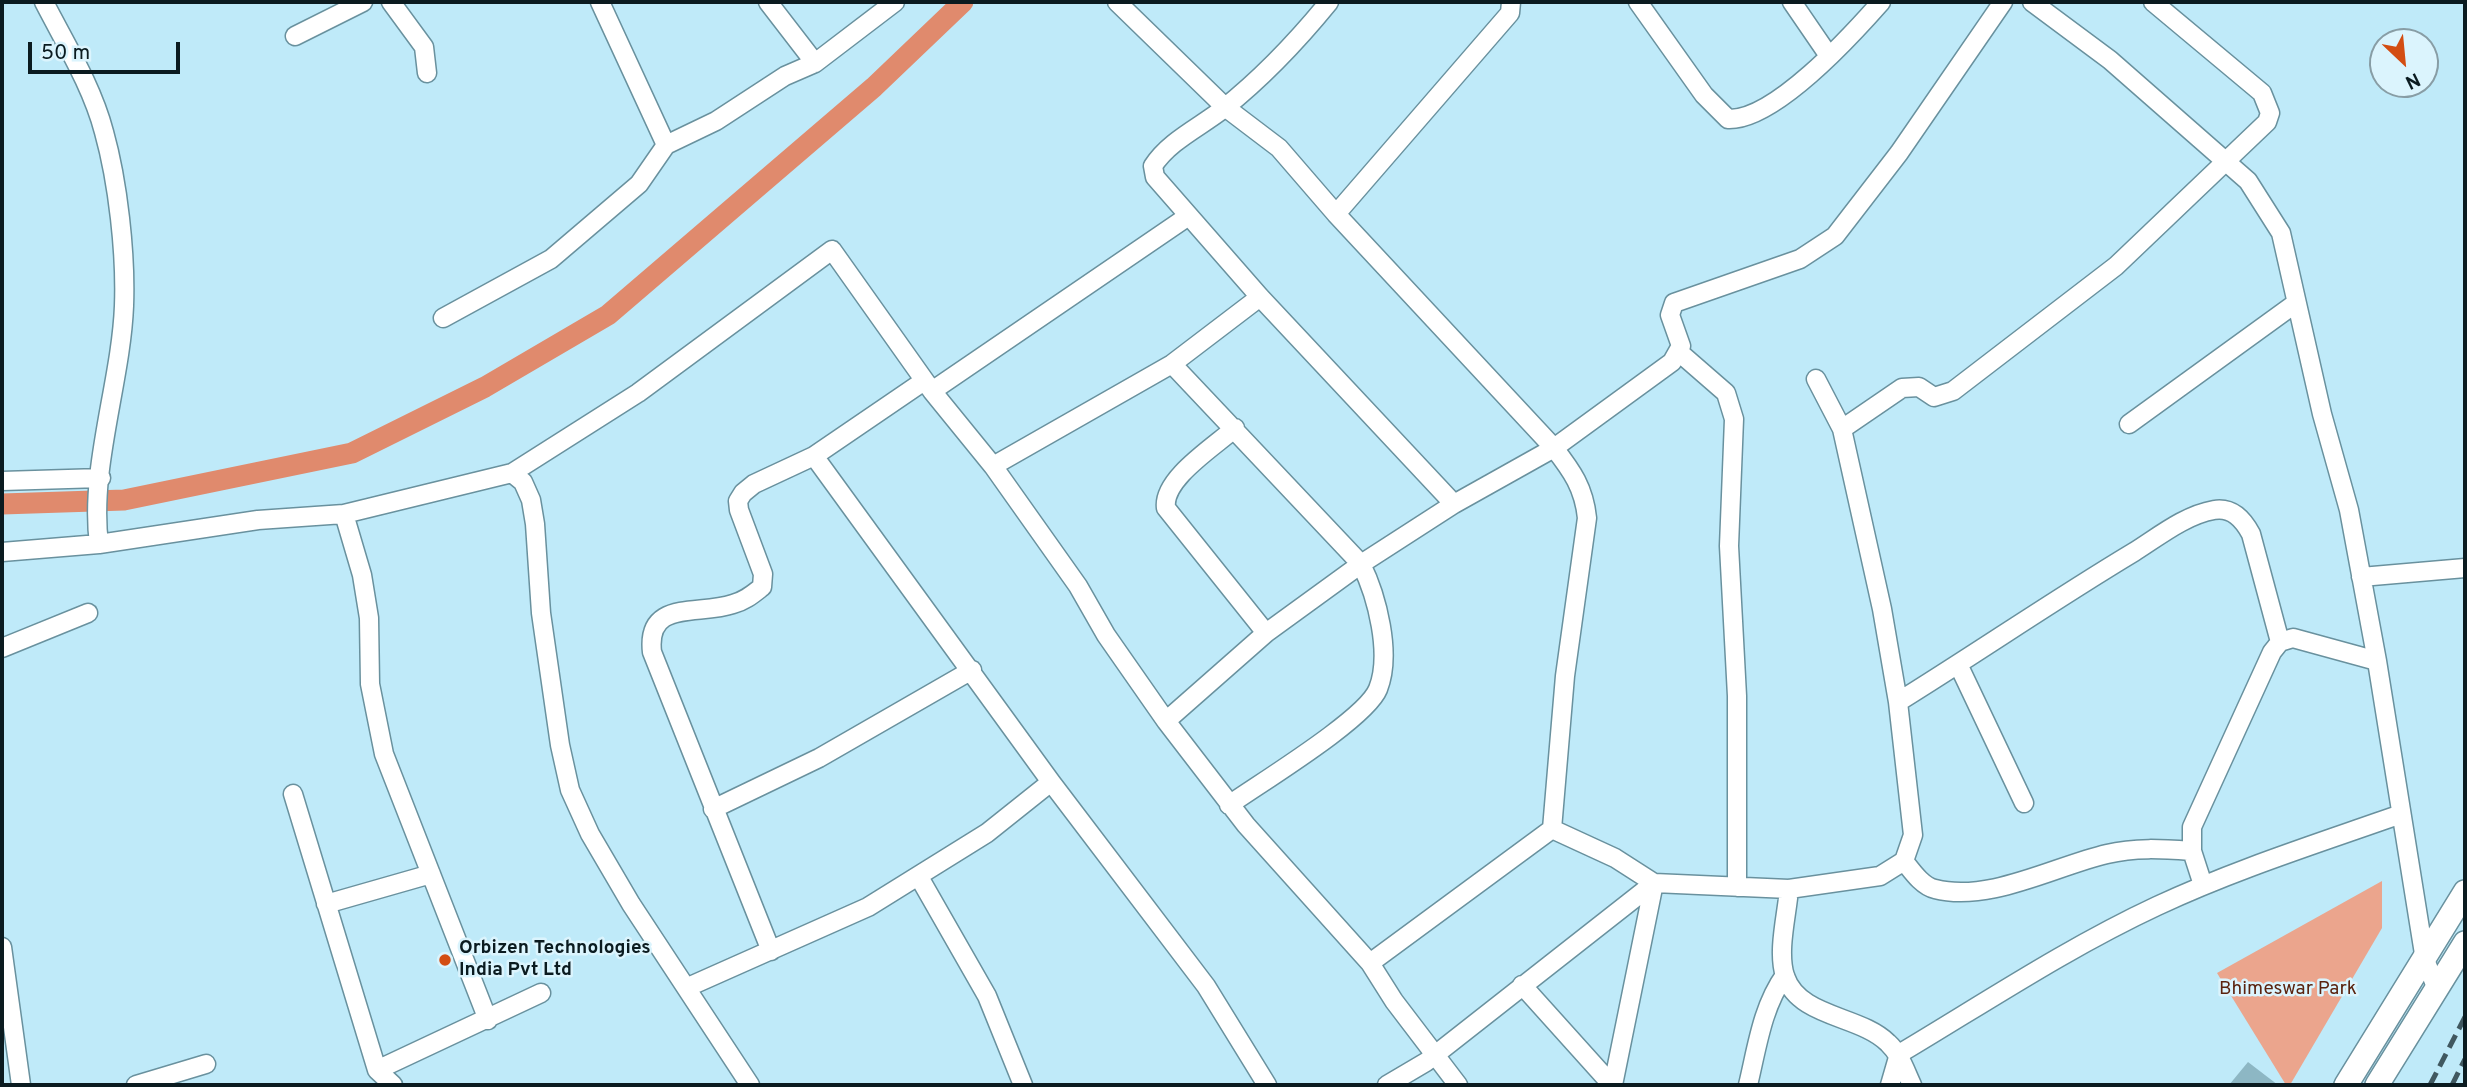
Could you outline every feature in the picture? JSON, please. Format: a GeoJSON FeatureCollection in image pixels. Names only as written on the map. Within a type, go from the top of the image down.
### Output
{"type":"FeatureCollection","features":[{"type":"Feature","properties":{"kind":"street"},"geometry":{"type":"LineString","coordinates":[[44,2],[81,73],[104,131],[117,198],[124,306],[100,484],[98,537]]}},
{"type":"Feature","properties":{"kind":"street"},"geometry":{"type":"LineString","coordinates":[[295,36],[363,2]]}},
{"type":"Feature","properties":{"kind":"street"},"geometry":{"type":"LineString","coordinates":[[391,2],[424,47],[427,73]]}},
{"type":"Feature","properties":{"kind":"street"},"geometry":{"type":"LineString","coordinates":[[600,2],[666,145]]}},
{"type":"Feature","properties":{"kind":"street"},"geometry":{"type":"LineString","coordinates":[[768,2],[815,63]]}},
{"type":"Feature","properties":{"kind":"street"},"geometry":{"type":"LineString","coordinates":[[443,318],[551,259],[639,184],[666,145],[716,121],[785,76],[815,63],[895,2]]}},
{"type":"Feature","properties":{"kind":"street"},"geometry":{"type":"LineString","coordinates":[[1117,2],[1225,107],[1279,148],[1336,214],[1554,448],[1576,476],[1585,498],[1587,518],[1565,676],[1552,829],[1370,963]]}},
{"type":"Feature","properties":{"kind":"street"},"geometry":{"type":"LineString","coordinates":[[1329,2],[1307,29],[1225,107],[1160,154],[1153,166],[1160,184],[1188,217],[1454,504]]}},
{"type":"Feature","properties":{"kind":"street"},"geometry":{"type":"LineString","coordinates":[[1336,214],[1510,13],[1511,2]]}},
{"type":"Feature","properties":{"kind":"street"},"geometry":{"type":"LineString","coordinates":[[1638,2],[1704,95],[1728,119],[1743,120],[1785,95],[1829,56],[1881,2]]}},
{"type":"Feature","properties":{"kind":"street"},"geometry":{"type":"LineString","coordinates":[[1792,2],[1829,56]]}},
{"type":"Feature","properties":{"kind":"street"},"geometry":{"type":"LineString","coordinates":[[1166,722],[1266,633],[1361,564],[1454,504],[1554,448],[1672,362],[1680,353],[1679,336],[1670,315],[1674,303],[1800,259],[1835,236],[1899,153],[2003,2]]}},
{"type":"Feature","properties":{"kind":"street"},"geometry":{"type":"LineString","coordinates":[[2032,2],[2110,60],[2228,162],[2255,190],[2281,233],[2348,510],[2377,661],[2425,960],[2437,989]]}},
{"type":"Feature","properties":{"kind":"street"},"geometry":{"type":"LineString","coordinates":[[1842,429],[1902,388],[1919,387],[1934,397],[1952,391],[2116,266],[2267,122],[2270,113],[2262,93],[2153,2]]}},
{"type":"Feature","properties":{"kind":"street"},"geometry":{"type":"LineString","coordinates":[[771,951],[652,652],[650,634],[656,623],[669,614],[732,605],[762,587],[763,574],[738,502],[743,493],[754,484],[814,456],[928,386],[1188,217]]}},
{"type":"Feature","properties":{"kind":"street"},"geometry":{"type":"LineString","coordinates":[[2,552],[98,537],[344,514],[512,472],[638,393],[832,250],[928,386],[993,467],[1078,586],[1105,635],[1166,722],[1229,805],[1370,963],[1458,1085]]}},
{"type":"Feature","properties":{"kind":"street"},"geometry":{"type":"LineString","coordinates":[[993,467],[1172,364],[1260,297]]}},
{"type":"Feature","properties":{"kind":"street"},"geometry":{"type":"LineString","coordinates":[[2129,424],[2296,303]]}},
{"type":"Feature","properties":{"kind":"street"},"geometry":{"type":"LineString","coordinates":[[1680,353],[1726,393],[1734,419],[1729,547],[1737,696],[1737,887]]}},
{"type":"Feature","properties":{"kind":"street"},"geometry":{"type":"LineString","coordinates":[[1172,364],[1361,564],[1374,589],[1381,631],[1382,661],[1378,690],[1359,713],[1229,805]]}},
{"type":"Feature","properties":{"kind":"street"},"geometry":{"type":"LineString","coordinates":[[1552,829],[1615,858],[1654,883],[1789,889],[1880,876],[1904,861],[1913,835],[1898,702],[1864,520],[1842,429],[1816,379]]}},
{"type":"Feature","properties":{"kind":"street"},"geometry":{"type":"LineString","coordinates":[[1235,428],[1171,483],[1165,497],[1166,508],[1266,633]]}},
{"type":"Feature","properties":{"kind":"street"},"geometry":{"type":"LineString","coordinates":[[814,456],[1051,782],[1206,986],[1267,1085]]}},
{"type":"Feature","properties":{"kind":"street"},"geometry":{"type":"LineString","coordinates":[[512,472],[523,482],[536,524],[541,613],[559,745],[570,790],[590,834],[631,904],[750,1085]]}},
{"type":"Feature","properties":{"kind":"street"},"geometry":{"type":"LineString","coordinates":[[2,481],[100,484]]}},
{"type":"Feature","properties":{"kind":"street"},"geometry":{"type":"LineString","coordinates":[[1898,702],[2194,516],[2215,510],[2228,510],[2244,521],[2251,534],[2280,642]]}},
{"type":"Feature","properties":{"kind":"street"},"geometry":{"type":"LineString","coordinates":[[344,514],[362,575],[369,618],[370,684],[384,754],[488,1020]]}},
{"type":"Feature","properties":{"kind":"street"},"geometry":{"type":"LineString","coordinates":[[2361,577],[2465,568]]}},
{"type":"Feature","properties":{"kind":"street"},"geometry":{"type":"LineString","coordinates":[[2,648],[88,612]]}},
{"type":"Feature","properties":{"kind":"street"},"geometry":{"type":"LineString","coordinates":[[2203,885],[2192,851],[2192,827],[2272,652],[2280,642],[2293,638],[2377,661]]}},
{"type":"Feature","properties":{"kind":"street"},"geometry":{"type":"LineString","coordinates":[[1958,664],[2024,803]]}},
{"type":"Feature","properties":{"kind":"street"},"geometry":{"type":"LineString","coordinates":[[713,809],[819,758],[972,670]]}},
{"type":"Feature","properties":{"kind":"street"},"geometry":{"type":"LineString","coordinates":[[688,987],[868,907],[987,833],[1051,782]]}},
{"type":"Feature","properties":{"kind":"street"},"geometry":{"type":"LineString","coordinates":[[293,794],[377,1070],[393,1085]]}},
{"type":"Feature","properties":{"kind":"street"},"geometry":{"type":"LineString","coordinates":[[1890,1085],[1899,1054],[2073,951],[2203,885],[2401,814]]}},
{"type":"Feature","properties":{"kind":"street"},"geometry":{"type":"LineString","coordinates":[[1904,861],[1933,889],[1960,892],[2004,886],[2107,854],[2148,848],[2192,851]]}},
{"type":"Feature","properties":{"kind":"street"},"geometry":{"type":"LineString","coordinates":[[326,904],[431,874]]}},
{"type":"Feature","properties":{"kind":"street"},"geometry":{"type":"LineString","coordinates":[[919,877],[987,996],[1023,1085]]}},
{"type":"Feature","properties":{"kind":"street"},"geometry":{"type":"LineString","coordinates":[[1387,1085],[1435,1055],[1654,883]]}},
{"type":"Feature","properties":{"kind":"street"},"geometry":{"type":"LineString","coordinates":[[1612,1085],[1654,883]]}},
{"type":"Feature","properties":{"kind":"street"},"geometry":{"type":"LineString","coordinates":[[1789,889],[1783,956],[1785,975],[1793,991],[1817,1008],[1876,1034],[1899,1054],[1912,1085]]}},
{"type":"Feature","properties":{"kind":"street"},"geometry":{"type":"LineString","coordinates":[[2346,1085],[2465,892]]}},
{"type":"Feature","properties":{"kind":"street"},"geometry":{"type":"LineString","coordinates":[[2377,1085],[2465,943]]}},
{"type":"Feature","properties":{"kind":"street"},"geometry":{"type":"LineString","coordinates":[[2,947],[21,1085]]}},
{"type":"Feature","properties":{"kind":"street"},"geometry":{"type":"LineString","coordinates":[[1748,1085],[1764,1018],[1775,988],[1785,975]]}},
{"type":"Feature","properties":{"kind":"street"},"geometry":{"type":"LineString","coordinates":[[1522,985],[1612,1085]]}},
{"type":"Feature","properties":{"kind":"street"},"geometry":{"type":"LineString","coordinates":[[377,1070],[541,993]]}},
{"type":"Feature","properties":{"kind":"street"},"geometry":{"type":"LineString","coordinates":[[136,1085],[206,1064]]}},
{"type":"Feature","properties":{"kind":"green space","name":"Bhimeswar Park"},"geometry":{"type":"Polygon","coordinates":[[[2382,881],[2382,928],[2290,1085],[2286,1085],[2217,973],[2382,881]]]}},
{"type":"Feature","properties":{"kind":"building"},"geometry":{"type":"Polygon","coordinates":[[[2248,1062],[2278,1085],[2229,1085],[2248,1062]]]}},
{"type":"Feature","properties":{"kind":"waterway"},"geometry":{"type":"LineString","coordinates":[[2,504],[124,500],[352,453],[485,387],[608,315],[874,87],[963,2]]}},
{"type":"Feature","properties":{"kind":"railway"},"geometry":{"type":"LineString","coordinates":[[2430,1085],[2465,1017]]}},
{"type":"Feature","properties":{"kind":"railway"},"geometry":{"type":"LineString","coordinates":[[2452,1085],[2465,1059]]}},
{"type":"Feature","properties":{"kind":"place","name":"Orbizen Technologies India Pvt Ltd"},"geometry":{"type":"Point","coordinates":[445,960]}}]}
